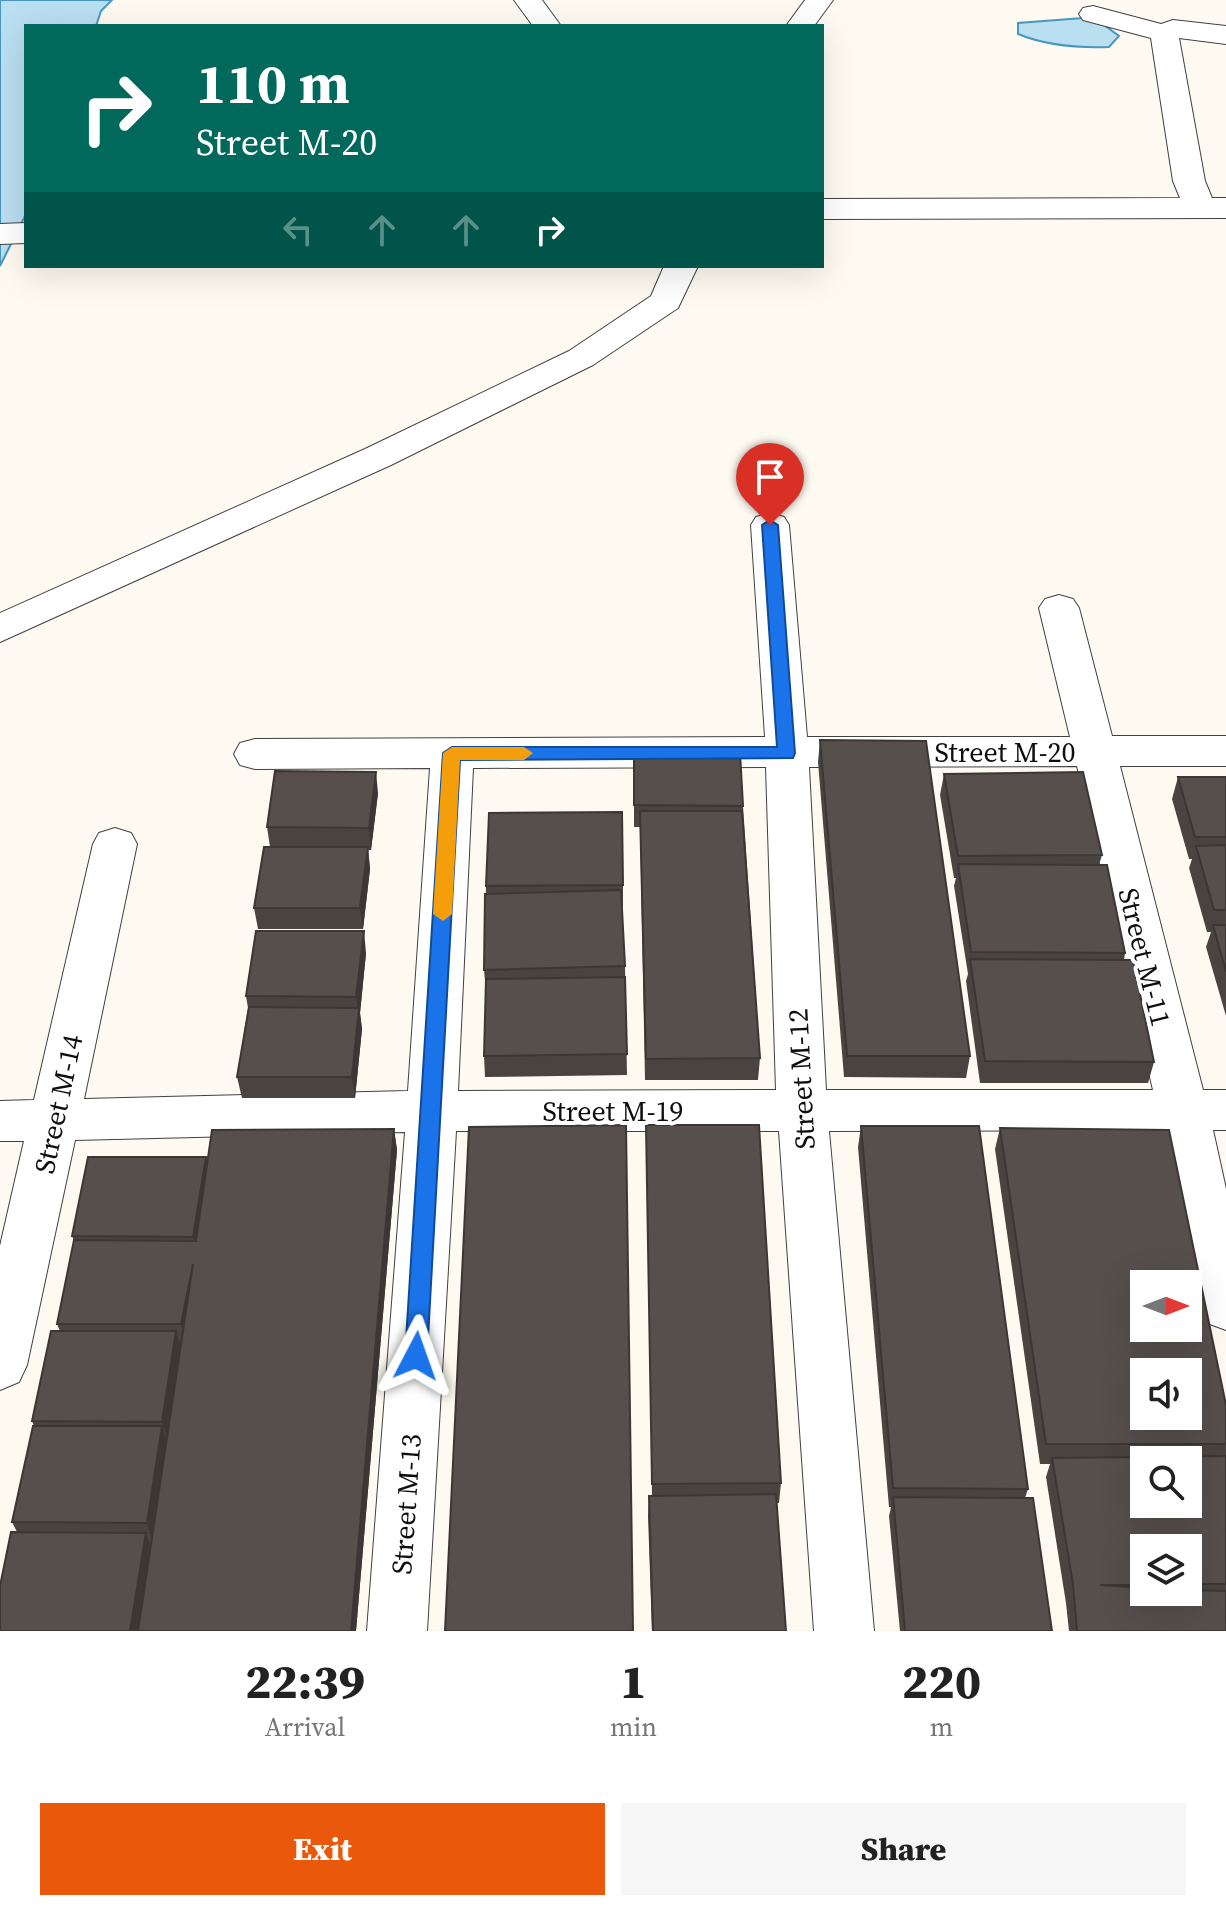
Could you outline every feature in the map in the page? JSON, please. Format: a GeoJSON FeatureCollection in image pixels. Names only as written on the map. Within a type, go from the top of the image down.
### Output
{"type":"FeatureCollection","features":[{"type":"Feature","properties":{"kind":"street"},"geometry":{"type":"LineString","coordinates":[[528,0],[546,24]]}},
{"type":"Feature","properties":{"kind":"street"},"geometry":{"type":"LineString","coordinates":[[800,24],[819,0]]}},
{"type":"Feature","properties":{"kind":"street"},"geometry":{"type":"LineString","coordinates":[[1093,14],[1172,21],[1226,35]]}},
{"type":"Feature","properties":{"kind":"street"},"geometry":{"type":"LineString","coordinates":[[1172,21],[1189,181],[1213,209]]}},
{"type":"Feature","properties":{"kind":"street"},"geometry":{"type":"LineString","coordinates":[[824,209],[1213,209]]}},
{"type":"Feature","properties":{"kind":"street"},"geometry":{"type":"LineString","coordinates":[[0,234],[24,233]]}},
{"type":"Feature","properties":{"kind":"street"},"geometry":{"type":"LineString","coordinates":[[0,629],[378,457],[581,358],[666,301],[680,268]]}},
{"type":"Feature","properties":{"kind":"street","name":"Street M-12"},"geometry":{"type":"LineString","coordinates":[[770,525],[787,753],[802,1111],[844,1631]]}},
{"type":"Feature","properties":{"kind":"street","name":"Street M-11"},"geometry":{"type":"LineString","coordinates":[[1059,608],[1094,752],[1204,1110],[1226,1306]]}},
{"type":"Feature","properties":{"kind":"street","name":"Street M-20"},"geometry":{"type":"LineString","coordinates":[[255,754],[1226,751]]}},
{"type":"Feature","properties":{"kind":"street","name":"Street M-13"},"geometry":{"type":"LineString","coordinates":[[397,1631],[432,1111],[452,753]]}},
{"type":"Feature","properties":{"kind":"street","name":"Street M-14"},"geometry":{"type":"LineString","coordinates":[[0,1365],[115,844]]}},
{"type":"Feature","properties":{"kind":"street","name":"Street M-19"},"geometry":{"type":"LineString","coordinates":[[0,1121],[432,1111],[1204,1110]]}},
{"type":"Feature","properties":{"kind":"water"},"geometry":{"type":"Polygon","coordinates":[[[0,0],[112,0],[101,11],[97,24],[24,24],[24,218],[0,266],[0,0]]]}},
{"type":"Feature","properties":{"kind":"water"},"geometry":{"type":"Polygon","coordinates":[[[1083,18],[1104,25],[1119,36],[1109,47],[1086,47],[1051,44],[1018,34],[1018,23],[1083,18]]]}},
{"type":"Feature","properties":{"kind":"building"},"geometry":{"type":"Polygon","coordinates":[[[820,740],[926,741],[970,1056],[847,1056],[820,740]]]}},
{"type":"Feature","properties":{"kind":"building"},"geometry":{"type":"Polygon","coordinates":[[[634,751],[740,752],[743,806],[634,805],[634,751]]]}},
{"type":"Feature","properties":{"kind":"building"},"geometry":{"type":"Polygon","coordinates":[[[275,771],[376,772],[369,828],[267,827],[275,771]]]}},
{"type":"Feature","properties":{"kind":"building"},"geometry":{"type":"Polygon","coordinates":[[[1083,772],[1102,855],[958,856],[944,774],[1083,772]]]}},
{"type":"Feature","properties":{"kind":"building"},"geometry":{"type":"Polygon","coordinates":[[[1178,777],[1226,777],[1226,837],[1195,837],[1178,777]]]}},
{"type":"Feature","properties":{"kind":"building"},"geometry":{"type":"Polygon","coordinates":[[[640,811],[742,811],[760,1058],[646,1059],[640,811]]]}},
{"type":"Feature","properties":{"kind":"building"},"geometry":{"type":"Polygon","coordinates":[[[622,812],[623,885],[486,886],[489,813],[622,812]]]}},
{"type":"Feature","properties":{"kind":"building"},"geometry":{"type":"Polygon","coordinates":[[[1226,845],[1226,910],[1214,910],[1196,846],[1226,845]]]}},
{"type":"Feature","properties":{"kind":"building"},"geometry":{"type":"Polygon","coordinates":[[[264,847],[368,847],[360,908],[254,908],[264,847]]]}},
{"type":"Feature","properties":{"kind":"building"},"geometry":{"type":"Polygon","coordinates":[[[958,864],[1107,865],[1125,953],[971,952],[958,864]]]}},
{"type":"Feature","properties":{"kind":"building"},"geometry":{"type":"Polygon","coordinates":[[[621,890],[625,966],[484,970],[485,894],[621,890]]]}},
{"type":"Feature","properties":{"kind":"building"},"geometry":{"type":"Polygon","coordinates":[[[1213,925],[1226,925],[1226,972],[1213,925]]]}},
{"type":"Feature","properties":{"kind":"building"},"geometry":{"type":"Polygon","coordinates":[[[256,931],[364,931],[356,997],[246,996],[256,931]]]}},
{"type":"Feature","properties":{"kind":"building"},"geometry":{"type":"Polygon","coordinates":[[[970,959],[1133,960],[1154,1062],[985,1061],[970,959]]]}},
{"type":"Feature","properties":{"kind":"building"},"geometry":{"type":"Polygon","coordinates":[[[625,977],[627,1054],[484,1056],[486,979],[625,977]]]}},
{"type":"Feature","properties":{"kind":"building"},"geometry":{"type":"Polygon","coordinates":[[[249,1007],[359,1008],[352,1077],[237,1077],[249,1007]]]}},
{"type":"Feature","properties":{"kind":"building"},"geometry":{"type":"Polygon","coordinates":[[[626,1125],[633,1631],[445,1631],[469,1127],[626,1125]]]}},
{"type":"Feature","properties":{"kind":"building"},"geometry":{"type":"Polygon","coordinates":[[[646,1125],[759,1125],[781,1483],[652,1484],[646,1125]]]}},
{"type":"Feature","properties":{"kind":"building"},"geometry":{"type":"Polygon","coordinates":[[[861,1126],[979,1126],[1028,1489],[893,1488],[861,1126]]]}},
{"type":"Feature","properties":{"kind":"building"},"geometry":{"type":"Polygon","coordinates":[[[1000,1128],[1169,1130],[1198,1270],[1130,1270],[1130,1342],[1202,1342],[1202,1289],[1226,1405],[1226,1444],[1046,1444],[1000,1128]]]}},
{"type":"Feature","properties":{"kind":"building"},"geometry":{"type":"Polygon","coordinates":[[[394,1129],[351,1631],[138,1631],[193,1264],[181,1324],[57,1324],[74,1240],[196,1241],[212,1130],[394,1129]]]}},
{"type":"Feature","properties":{"kind":"building"},"geometry":{"type":"Polygon","coordinates":[[[88,1157],[206,1157],[193,1237],[72,1236],[88,1157]]]}},
{"type":"Feature","properties":{"kind":"building"},"geometry":{"type":"Polygon","coordinates":[[[51,1331],[176,1331],[162,1422],[32,1421],[51,1331]]]}},
{"type":"Feature","properties":{"kind":"building"},"geometry":{"type":"Polygon","coordinates":[[[33,1426],[162,1426],[147,1523],[12,1522],[33,1426]]]}},
{"type":"Feature","properties":{"kind":"building"},"geometry":{"type":"Polygon","coordinates":[[[1202,1456],[1226,1456],[1226,1584],[1202,1584],[1202,1534],[1130,1534],[1130,1585],[1100,1585],[1130,1587],[1130,1606],[1202,1606],[1202,1590],[1226,1591],[1226,1631],[1077,1631],[1073,1584],[1052,1458],[1130,1457],[1130,1518],[1202,1518],[1202,1456]]]}},
{"type":"Feature","properties":{"kind":"building"},"geometry":{"type":"Polygon","coordinates":[[[776,1494],[786,1631],[653,1631],[649,1496],[776,1494]]]}},
{"type":"Feature","properties":{"kind":"building"},"geometry":{"type":"Polygon","coordinates":[[[893,1497],[1033,1498],[1052,1631],[905,1631],[893,1497]]]}},
{"type":"Feature","properties":{"kind":"building"},"geometry":{"type":"Polygon","coordinates":[[[11,1532],[146,1533],[130,1631],[0,1631],[0,1586],[11,1532]]]}},
{"type":"Feature","properties":{"kind":"slow traffic"},"geometry":{"type":"LineString","coordinates":[[443,914],[452,753],[524,753]]}},
{"type":"Feature","properties":{"kind":"route"},"geometry":{"type":"LineString","coordinates":[[416,1356],[452,753],[787,753],[770,525]]}}]}
